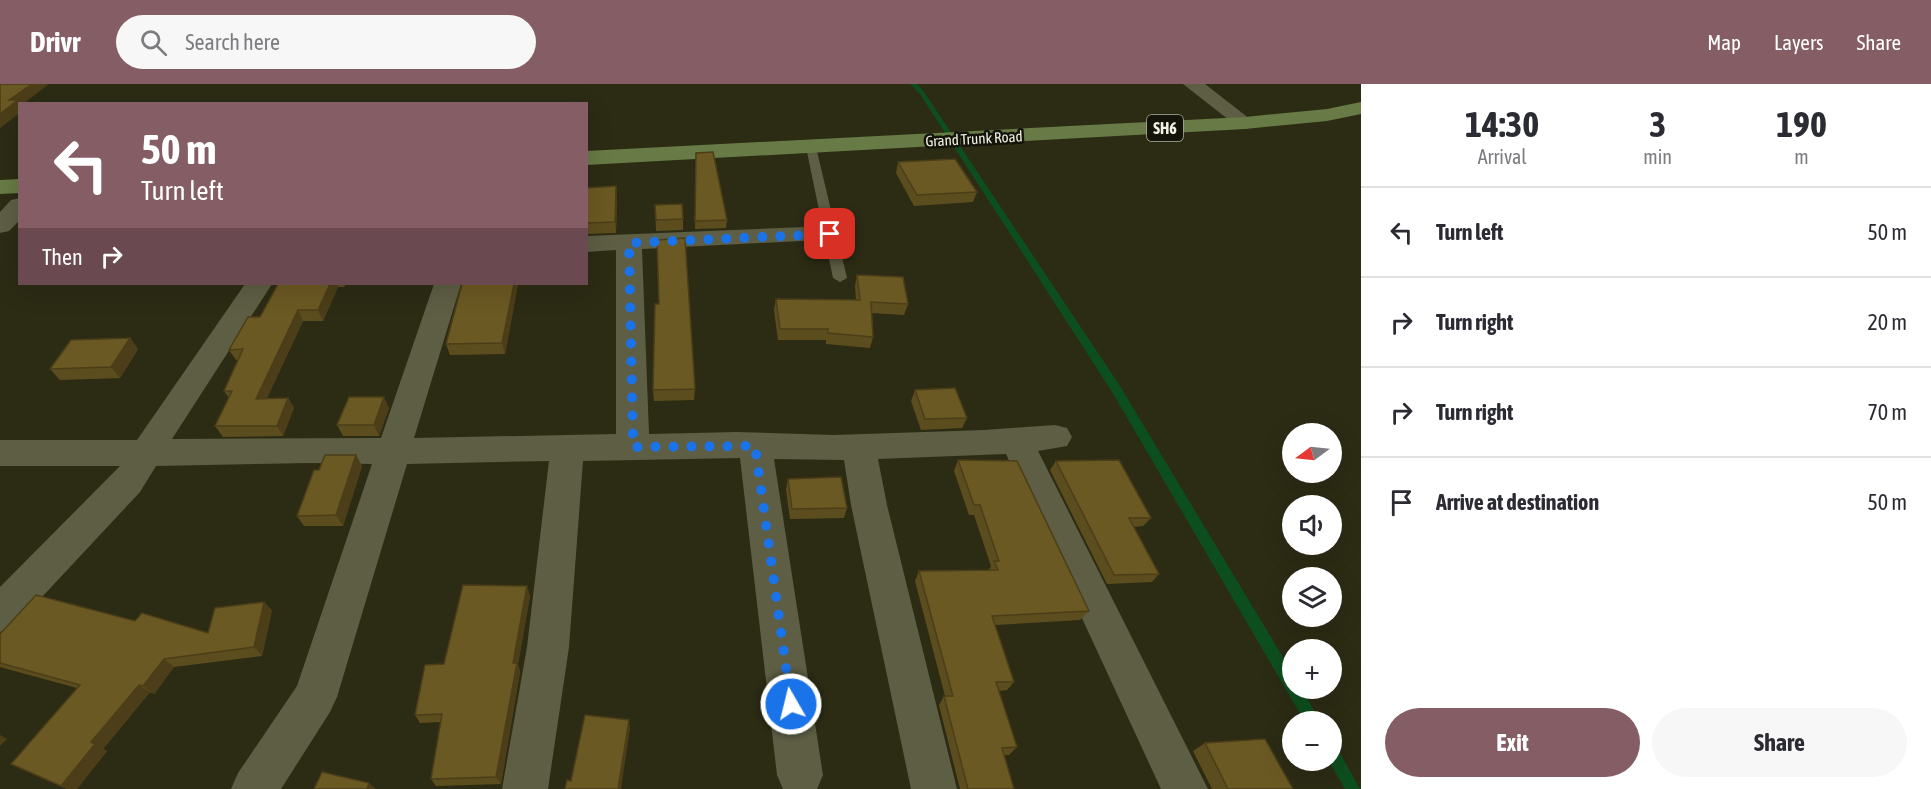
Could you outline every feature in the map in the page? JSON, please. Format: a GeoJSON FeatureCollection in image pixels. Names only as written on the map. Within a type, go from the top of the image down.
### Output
{"type":"FeatureCollection","features":[{"type":"Feature","properties":{"kind":"main road","name":"Grand Trunk Road"},"geometry":{"type":"LineString","coordinates":[[588,158],[968,140],[1245,123],[1327,115],[1361,108]]}},
{"type":"Feature","properties":{"kind":"main road"},"geometry":{"type":"LineString","coordinates":[[0,187],[18,186]]}},
{"type":"Feature","properties":{"kind":"street"},"geometry":{"type":"LineString","coordinates":[[1193,84],[1245,123]]}},
{"type":"Feature","properties":{"kind":"street"},"geometry":{"type":"LineString","coordinates":[[0,226],[18,207]]}},
{"type":"Feature","properties":{"kind":"street"},"geometry":{"type":"LineString","coordinates":[[588,244],[830,234]]}},
{"type":"Feature","properties":{"kind":"street"},"geometry":{"type":"LineString","coordinates":[[629,243],[633,447]]}},
{"type":"Feature","properties":{"kind":"street"},"geometry":{"type":"LineString","coordinates":[[0,614],[128,482],[257,285]]}},
{"type":"Feature","properties":{"kind":"street"},"geometry":{"type":"LineString","coordinates":[[254,789],[315,697],[447,285]]}},
{"type":"Feature","properties":{"kind":"street"},"geometry":{"type":"LineString","coordinates":[[0,453],[859,447],[984,443],[1054,437]]}},
{"type":"Feature","properties":{"kind":"street"},"geometry":{"type":"LineString","coordinates":[[1016,440],[1185,789]]}},
{"type":"Feature","properties":{"kind":"street"},"geometry":{"type":"LineString","coordinates":[[755,446],[800,775]]}},
{"type":"Feature","properties":{"kind":"street"},"geometry":{"type":"LineString","coordinates":[[859,447],[876,536],[934,789]]}},
{"type":"Feature","properties":{"kind":"street"},"geometry":{"type":"LineString","coordinates":[[525,789],[548,647],[567,449]]}},
{"type":"Feature","properties":{"kind":"lane"},"geometry":{"type":"LineString","coordinates":[[811,147],[840,278]]}},
{"type":"Feature","properties":{"kind":"building"},"geometry":{"type":"Polygon","coordinates":[[[0,84],[32,84],[9,100],[18,100],[0,114],[0,84]]]}},
{"type":"Feature","properties":{"kind":"building"},"geometry":{"type":"Polygon","coordinates":[[[713,152],[727,220],[695,221],[696,153],[713,152]]]}},
{"type":"Feature","properties":{"kind":"building"},"geometry":{"type":"Polygon","coordinates":[[[955,159],[977,192],[917,195],[898,162],[955,159]]]}},
{"type":"Feature","properties":{"kind":"building"},"geometry":{"type":"Polygon","coordinates":[[[616,186],[615,222],[588,223],[588,188],[616,186]]]}},
{"type":"Feature","properties":{"kind":"building"},"geometry":{"type":"Polygon","coordinates":[[[682,204],[683,219],[656,220],[655,205],[682,204]]]}},
{"type":"Feature","properties":{"kind":"building"},"geometry":{"type":"Polygon","coordinates":[[[685,238],[695,389],[653,390],[655,304],[659,304],[657,240],[685,238]]]}},
{"type":"Feature","properties":{"kind":"building"},"geometry":{"type":"Polygon","coordinates":[[[857,275],[903,277],[908,304],[871,302],[873,337],[828,333],[828,329],[780,329],[776,299],[860,300],[857,275]]]}},
{"type":"Feature","properties":{"kind":"building"},"geometry":{"type":"Polygon","coordinates":[[[277,285],[330,285],[318,310],[298,310],[256,399],[288,398],[277,426],[215,426],[232,391],[224,391],[243,349],[229,350],[248,317],[260,317],[277,285]]]}},
{"type":"Feature","properties":{"kind":"building"},"geometry":{"type":"Polygon","coordinates":[[[462,285],[514,285],[502,343],[446,344],[462,285]]]}},
{"type":"Feature","properties":{"kind":"building"},"geometry":{"type":"Polygon","coordinates":[[[130,338],[111,367],[50,369],[71,340],[130,338]]]}},
{"type":"Feature","properties":{"kind":"building"},"geometry":{"type":"Polygon","coordinates":[[[955,388],[967,418],[925,419],[915,390],[955,388]]]}},
{"type":"Feature","properties":{"kind":"building"},"geometry":{"type":"Polygon","coordinates":[[[349,397],[384,397],[374,425],[337,425],[349,397]]]}},
{"type":"Feature","properties":{"kind":"building"},"geometry":{"type":"Polygon","coordinates":[[[325,455],[356,455],[336,515],[297,516],[314,470],[319,470],[325,455]]]}},
{"type":"Feature","properties":{"kind":"building"},"geometry":{"type":"Polygon","coordinates":[[[958,460],[1017,461],[1089,611],[992,616],[1014,682],[996,682],[1017,747],[1002,748],[1014,789],[968,789],[944,696],[953,696],[919,571],[998,570],[994,561],[999,561],[980,505],[974,505],[958,460]]]}},
{"type":"Feature","properties":{"kind":"building"},"geometry":{"type":"Polygon","coordinates":[[[1119,460],[1151,518],[1129,518],[1159,574],[1114,575],[1056,461],[1119,460]]]}},
{"type":"Feature","properties":{"kind":"building"},"geometry":{"type":"Polygon","coordinates":[[[841,477],[847,508],[792,509],[788,479],[841,477]]]}},
{"type":"Feature","properties":{"kind":"building"},"geometry":{"type":"Polygon","coordinates":[[[463,585],[527,586],[513,663],[517,663],[496,777],[431,779],[442,714],[415,715],[425,665],[444,664],[463,585]]]}},
{"type":"Feature","properties":{"kind":"building"},"geometry":{"type":"Polygon","coordinates":[[[36,595],[135,621],[142,613],[208,633],[215,608],[264,602],[254,647],[164,659],[143,686],[139,685],[91,742],[95,744],[61,786],[11,764],[80,685],[0,663],[0,634],[36,595]]]}},
{"type":"Feature","properties":{"kind":"building"},"geometry":{"type":"Polygon","coordinates":[[[585,715],[629,720],[618,789],[565,789],[567,780],[571,781],[585,715]]]}},
{"type":"Feature","properties":{"kind":"building"},"geometry":{"type":"Polygon","coordinates":[[[1265,739],[1293,789],[1228,789],[1205,743],[1265,739]]]}},
{"type":"Feature","properties":{"kind":"building"},"geometry":{"type":"Polygon","coordinates":[[[322,772],[369,783],[367,789],[314,789],[322,772]]]}},
{"type":"Feature","properties":{"kind":"waterway"},"geometry":{"type":"LineString","coordinates":[[913,84],[922,93],[1116,389],[1282,668]]}},
{"type":"Feature","properties":{"kind":"waterway"},"geometry":{"type":"LineString","coordinates":[[1300,699],[1307,711]]}},
{"type":"Feature","properties":{"kind":"waterway"},"geometry":{"type":"LineString","coordinates":[[1342,770],[1353,789]]}},
{"type":"Feature","properties":{"kind":"route"},"geometry":{"type":"LineString","coordinates":[[791,704],[755,446],[633,447],[629,243],[722,237],[830,234]]}}]}
